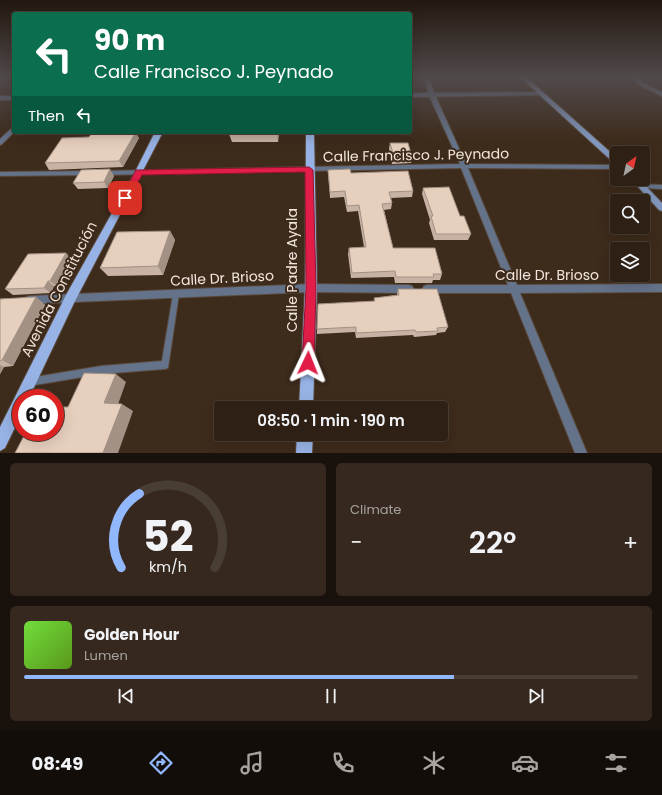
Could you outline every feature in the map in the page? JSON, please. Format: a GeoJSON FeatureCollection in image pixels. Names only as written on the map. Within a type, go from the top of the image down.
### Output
{"type":"FeatureCollection","features":[{"type":"Feature","properties":{"kind":"main road"},"geometry":{"type":"LineString","coordinates":[[546,98],[610,156]]}},
{"type":"Feature","properties":{"kind":"main road","name":"Avenida Constitución"},"geometry":{"type":"LineString","coordinates":[[26,389],[70,299],[158,134]]}},
{"type":"Feature","properties":{"kind":"main road","name":"Calle Padre Ayala"},"geometry":{"type":"LineString","coordinates":[[306,401],[311,288],[310,134]]}},
{"type":"Feature","properties":{"kind":"main road"},"geometry":{"type":"LineString","coordinates":[[643,186],[662,208]]}},
{"type":"Feature","properties":{"kind":"main road","name":"Avenida Constitución"},"geometry":{"type":"LineString","coordinates":[[0,443],[12,418]]}},
{"type":"Feature","properties":{"kind":"main road"},"geometry":{"type":"LineString","coordinates":[[304,453],[305,441]]}},
{"type":"Feature","properties":{"kind":"street"},"geometry":{"type":"LineString","coordinates":[[433,98],[464,166],[581,453]]}},
{"type":"Feature","properties":{"kind":"street"},"geometry":{"type":"LineString","coordinates":[[0,143],[12,131]]}},
{"type":"Feature","properties":{"kind":"street","name":"Calle Francisco J. Peynado"},"geometry":{"type":"LineString","coordinates":[[0,174],[309,170],[464,166],[610,167]]}},
{"type":"Feature","properties":{"kind":"street"},"geometry":{"type":"LineString","coordinates":[[650,186],[662,186]]}},
{"type":"Feature","properties":{"kind":"street","name":"Calle Dr. Brioso"},"geometry":{"type":"LineString","coordinates":[[23,300],[311,288],[662,288]]}},
{"type":"Feature","properties":{"kind":"lane"},"geometry":{"type":"LineString","coordinates":[[29,382],[101,370],[164,364],[176,294]]}},
{"type":"Feature","properties":{"kind":"building"},"geometry":{"type":"Polygon","coordinates":[[[91,134],[135,134],[119,161],[45,163],[62,138],[89,137],[91,134]]]}},
{"type":"Feature","properties":{"kind":"building"},"geometry":{"type":"Polygon","coordinates":[[[390,143],[408,143],[412,157],[394,157],[390,143]]]}},
{"type":"Feature","properties":{"kind":"building"},"geometry":{"type":"Polygon","coordinates":[[[110,169],[104,182],[73,183],[81,170],[110,169]]]}},
{"type":"Feature","properties":{"kind":"building"},"geometry":{"type":"Polygon","coordinates":[[[350,169],[351,173],[408,171],[413,191],[389,192],[392,203],[382,204],[393,248],[435,248],[442,274],[433,274],[434,277],[396,277],[395,271],[352,273],[349,248],[366,247],[359,205],[347,206],[345,191],[330,192],[328,170],[350,169]]]}},
{"type":"Feature","properties":{"kind":"building"},"geometry":{"type":"Polygon","coordinates":[[[449,187],[460,216],[464,216],[471,234],[436,234],[431,216],[433,216],[423,188],[449,187]]]}},
{"type":"Feature","properties":{"kind":"building"},"geometry":{"type":"Polygon","coordinates":[[[170,231],[158,266],[100,268],[117,232],[170,231]]]}},
{"type":"Feature","properties":{"kind":"building"},"geometry":{"type":"Polygon","coordinates":[[[66,253],[50,281],[48,281],[44,288],[5,289],[28,254],[66,253]]]}},
{"type":"Feature","properties":{"kind":"building"},"geometry":{"type":"Polygon","coordinates":[[[398,289],[437,289],[448,327],[437,328],[438,331],[416,332],[415,330],[356,333],[356,327],[317,329],[318,304],[375,301],[374,298],[399,295],[398,289]]]}},
{"type":"Feature","properties":{"kind":"building"},"geometry":{"type":"Polygon","coordinates":[[[36,297],[2,360],[0,361],[0,299],[36,297]]]}},
{"type":"Feature","properties":{"kind":"building"},"geometry":{"type":"Polygon","coordinates":[[[84,373],[116,374],[104,403],[122,404],[103,453],[15,453],[21,441],[64,441],[64,407],[68,407],[84,373]]]}},
{"type":"Feature","properties":{"kind":"route"},"geometry":{"type":"LineString","coordinates":[[125,198],[139,172],[309,170],[311,288],[308,363]]}}]}
